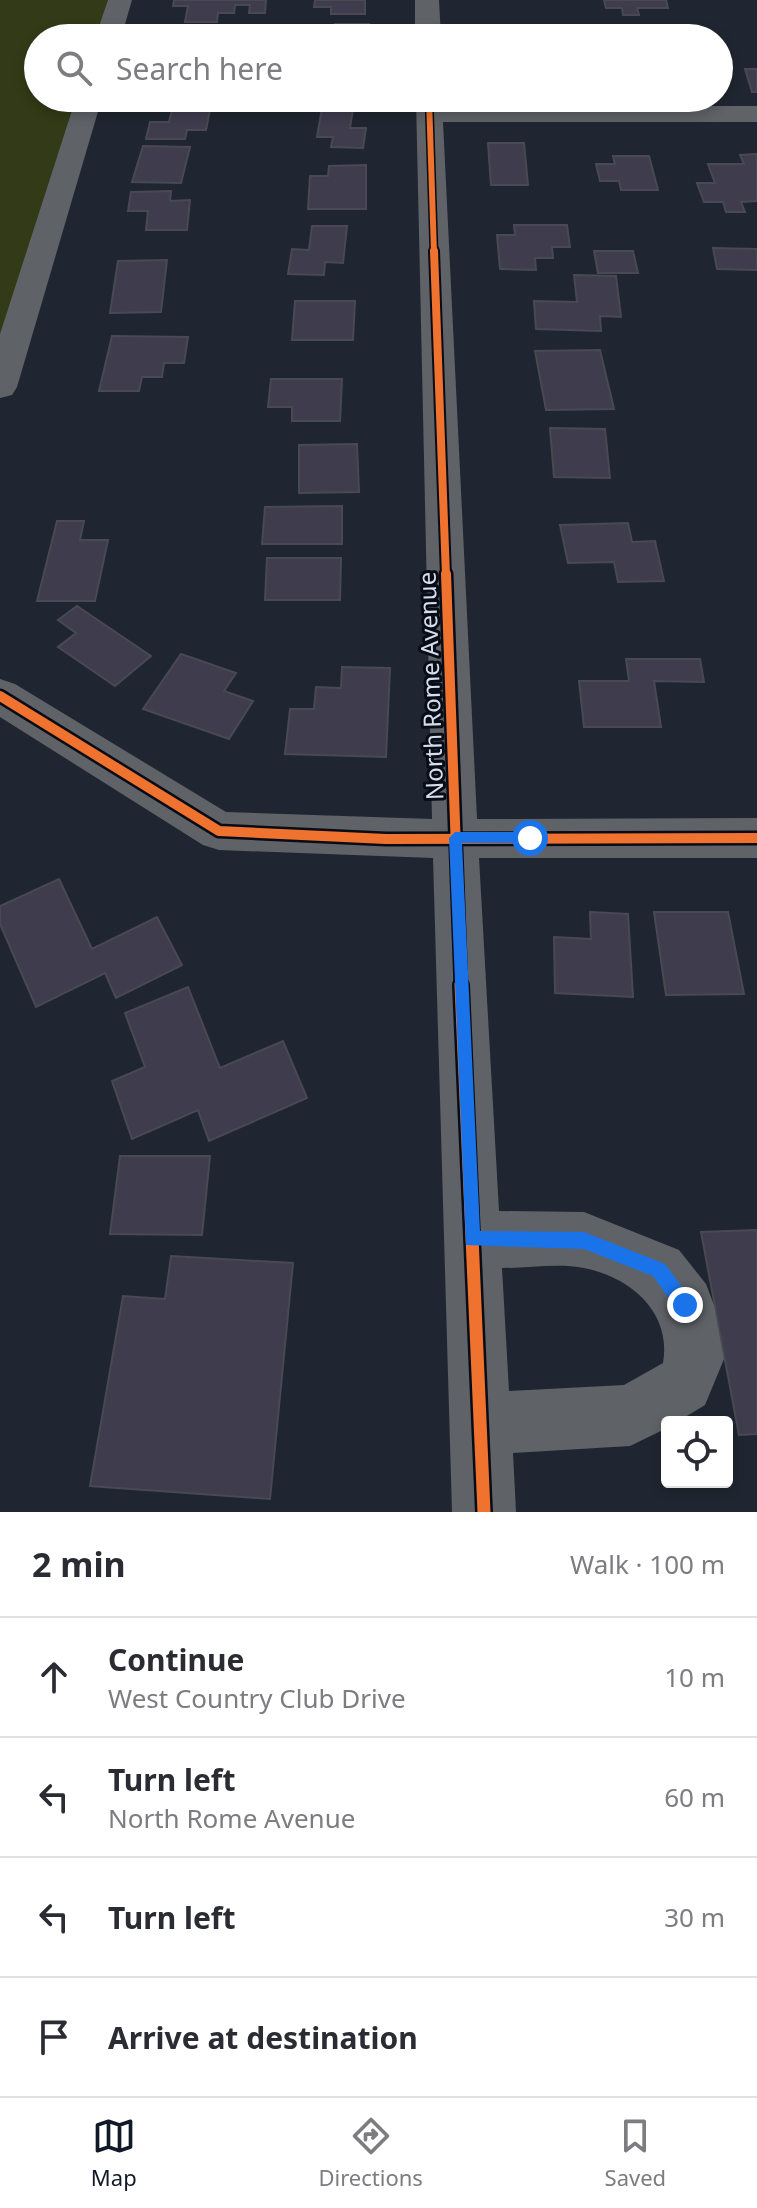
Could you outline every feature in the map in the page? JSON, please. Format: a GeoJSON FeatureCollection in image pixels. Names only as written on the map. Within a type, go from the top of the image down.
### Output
{"type":"FeatureCollection","features":[{"type":"Feature","properties":{"kind":"street"},"geometry":{"type":"LineString","coordinates":[[112,24],[120,0]]}},
{"type":"Feature","properties":{"kind":"street"},"geometry":{"type":"LineString","coordinates":[[427,0],[428,24]]}},
{"type":"Feature","properties":{"kind":"street"},"geometry":{"type":"LineString","coordinates":[[0,387],[85,112]]}},
{"type":"Feature","properties":{"kind":"street","name":"North Rome Avenue"},"geometry":{"type":"LineString","coordinates":[[430,112],[455,838],[484,1512]]}},
{"type":"Feature","properties":{"kind":"street"},"geometry":{"type":"LineString","coordinates":[[675,112],[757,114]]}},
{"type":"Feature","properties":{"kind":"street"},"geometry":{"type":"LineString","coordinates":[[0,696],[219,831],[386,839],[757,838]]}},
{"type":"Feature","properties":{"kind":"street"},"geometry":{"type":"LineString","coordinates":[[472,1239],[584,1240],[659,1270],[685,1305],[694,1359],[684,1384],[630,1415],[480,1424]]}},
{"type":"Feature","properties":{"kind":"green space"},"geometry":{"type":"Polygon","coordinates":[[[0,0],[108,0],[101,24],[24,24],[24,112],[74,112],[0,355],[0,0]]]}},
{"type":"Feature","properties":{"kind":"building"},"geometry":{"type":"Polygon","coordinates":[[[174,0],[266,0],[265,13],[249,13],[250,5],[235,5],[234,13],[218,13],[217,22],[185,22],[188,6],[173,6],[174,0]]]}},
{"type":"Feature","properties":{"kind":"building"},"geometry":{"type":"Polygon","coordinates":[[[315,0],[365,0],[365,14],[331,14],[331,7],[314,7],[315,0]]]}},
{"type":"Feature","properties":{"kind":"building"},"geometry":{"type":"Polygon","coordinates":[[[604,0],[666,0],[668,8],[637,8],[639,15],[623,15],[622,8],[606,8],[604,0]]]}},
{"type":"Feature","properties":{"kind":"building"},"geometry":{"type":"Polygon","coordinates":[[[745,69],[757,69],[757,92],[752,92],[745,69]]]}},
{"type":"Feature","properties":{"kind":"building"},"geometry":{"type":"Polygon","coordinates":[[[171,112],[210,112],[206,130],[187,130],[185,139],[146,139],[150,122],[169,122],[171,112]]]}},
{"type":"Feature","properties":{"kind":"building"},"geometry":{"type":"Polygon","coordinates":[[[321,112],[353,112],[350,128],[366,128],[363,148],[331,147],[333,137],[317,137],[321,112]]]}},
{"type":"Feature","properties":{"kind":"building"},"geometry":{"type":"Polygon","coordinates":[[[488,143],[524,143],[528,185],[491,185],[488,143]]]}},
{"type":"Feature","properties":{"kind":"building"},"geometry":{"type":"Polygon","coordinates":[[[143,146],[190,147],[181,183],[132,182],[143,146]]]}},
{"type":"Feature","properties":{"kind":"building"},"geometry":{"type":"Polygon","coordinates":[[[757,154],[757,201],[741,202],[745,212],[726,212],[723,202],[704,202],[697,183],[715,183],[708,164],[744,164],[740,155],[757,154]]]}},
{"type":"Feature","properties":{"kind":"building"},"geometry":{"type":"Polygon","coordinates":[[[613,156],[649,156],[658,190],[621,190],[619,181],[600,181],[596,164],[615,164],[613,156]]]}},
{"type":"Feature","properties":{"kind":"building"},"geometry":{"type":"Polygon","coordinates":[[[366,165],[366,209],[308,209],[310,176],[328,176],[329,166],[366,165]]]}},
{"type":"Feature","properties":{"kind":"building"},"geometry":{"type":"Polygon","coordinates":[[[171,191],[170,201],[190,200],[187,230],[146,230],[148,211],[128,211],[131,192],[171,191]]]}},
{"type":"Feature","properties":{"kind":"building"},"geometry":{"type":"Polygon","coordinates":[[[514,225],[567,225],[570,247],[552,247],[553,258],[535,258],[536,270],[500,269],[497,235],[515,235],[514,225]]]}},
{"type":"Feature","properties":{"kind":"building"},"geometry":{"type":"Polygon","coordinates":[[[312,226],[347,226],[343,263],[325,262],[324,275],[288,274],[292,249],[309,250],[312,226]]]}},
{"type":"Feature","properties":{"kind":"building"},"geometry":{"type":"Polygon","coordinates":[[[713,248],[757,249],[757,270],[717,269],[713,248]]]}},
{"type":"Feature","properties":{"kind":"building"},"geometry":{"type":"Polygon","coordinates":[[[594,251],[633,251],[638,273],[598,273],[594,251]]]}},
{"type":"Feature","properties":{"kind":"building"},"geometry":{"type":"Polygon","coordinates":[[[167,260],[161,312],[110,313],[118,261],[167,260]]]}},
{"type":"Feature","properties":{"kind":"building"},"geometry":{"type":"Polygon","coordinates":[[[574,275],[616,276],[621,317],[600,316],[601,331],[536,329],[534,301],[577,302],[574,275]]]}},
{"type":"Feature","properties":{"kind":"building"},"geometry":{"type":"Polygon","coordinates":[[[295,301],[355,301],[353,340],[292,340],[295,301]]]}},
{"type":"Feature","properties":{"kind":"building"},"geometry":{"type":"Polygon","coordinates":[[[112,336],[188,337],[184,363],[164,363],[162,377],[142,377],[139,391],[99,391],[112,336]]]}},
{"type":"Feature","properties":{"kind":"building"},"geometry":{"type":"Polygon","coordinates":[[[600,350],[614,409],[546,410],[535,351],[600,350]]]}},
{"type":"Feature","properties":{"kind":"building"},"geometry":{"type":"Polygon","coordinates":[[[271,379],[342,379],[340,421],[292,421],[292,407],[268,407],[271,379]]]}},
{"type":"Feature","properties":{"kind":"building"},"geometry":{"type":"Polygon","coordinates":[[[550,428],[605,429],[610,478],[554,477],[550,428]]]}},
{"type":"Feature","properties":{"kind":"building"},"geometry":{"type":"Polygon","coordinates":[[[357,444],[359,492],[299,493],[299,445],[357,444]]]}},
{"type":"Feature","properties":{"kind":"building"},"geometry":{"type":"Polygon","coordinates":[[[342,506],[342,544],[262,544],[265,507],[342,506]]]}},
{"type":"Feature","properties":{"kind":"building"},"geometry":{"type":"Polygon","coordinates":[[[57,521],[84,521],[80,540],[108,540],[95,601],[37,601],[57,521]]]}},
{"type":"Feature","properties":{"kind":"building"},"geometry":{"type":"Polygon","coordinates":[[[628,523],[632,542],[655,541],[664,581],[618,582],[614,562],[568,563],[560,525],[628,523]]]}},
{"type":"Feature","properties":{"kind":"building"},"geometry":{"type":"Polygon","coordinates":[[[267,558],[341,558],[340,600],[265,600],[267,558]]]}},
{"type":"Feature","properties":{"kind":"building"},"geometry":{"type":"Polygon","coordinates":[[[77,606],[151,656],[115,686],[58,647],[76,633],[58,620],[77,606]]]}},
{"type":"Feature","properties":{"kind":"building"},"geometry":{"type":"Polygon","coordinates":[[[181,654],[236,673],[224,691],[253,701],[229,739],[143,709],[181,654]]]}},
{"type":"Feature","properties":{"kind":"building"},"geometry":{"type":"Polygon","coordinates":[[[626,659],[700,659],[704,682],[654,681],[661,727],[584,727],[579,681],[629,681],[626,659]]]}},
{"type":"Feature","properties":{"kind":"building"},"geometry":{"type":"Polygon","coordinates":[[[342,667],[390,668],[386,757],[285,754],[290,709],[314,709],[316,687],[341,688],[342,667]]]}},
{"type":"Feature","properties":{"kind":"building"},"geometry":{"type":"Polygon","coordinates":[[[59,879],[92,949],[157,917],[182,965],[116,998],[105,973],[36,1007],[0,924],[0,906],[59,879]]]}},
{"type":"Feature","properties":{"kind":"building"},"geometry":{"type":"Polygon","coordinates":[[[590,912],[628,914],[633,997],[555,993],[554,937],[591,939],[590,912]]]}},
{"type":"Feature","properties":{"kind":"building"},"geometry":{"type":"Polygon","coordinates":[[[654,912],[728,912],[744,994],[666,995],[654,912]]]}},
{"type":"Feature","properties":{"kind":"building"},"geometry":{"type":"Polygon","coordinates":[[[188,987],[220,1068],[283,1041],[307,1098],[209,1141],[198,1110],[132,1139],[112,1081],[145,1067],[125,1013],[188,987]]]}},
{"type":"Feature","properties":{"kind":"building"},"geometry":{"type":"Polygon","coordinates":[[[120,1156],[210,1156],[202,1235],[110,1234],[120,1156]]]}},
{"type":"Feature","properties":{"kind":"building"},"geometry":{"type":"Polygon","coordinates":[[[757,1230],[757,1434],[739,1435],[701,1232],[757,1230]]]}},
{"type":"Feature","properties":{"kind":"building"},"geometry":{"type":"Polygon","coordinates":[[[171,1256],[293,1263],[270,1499],[90,1486],[123,1296],[165,1299],[171,1256]]]}},
{"type":"Feature","properties":{"kind":"cycle path"},"geometry":{"type":"LineString","coordinates":[[429,112],[455,838],[484,1512]]}},
{"type":"Feature","properties":{"kind":"cycle path"},"geometry":{"type":"LineString","coordinates":[[0,696],[219,831],[386,839],[757,838]]}},
{"type":"Feature","properties":{"kind":"route"},"geometry":{"type":"LineString","coordinates":[[530,838],[455,838],[472,1239],[584,1240],[659,1270],[685,1305]]}}]}
